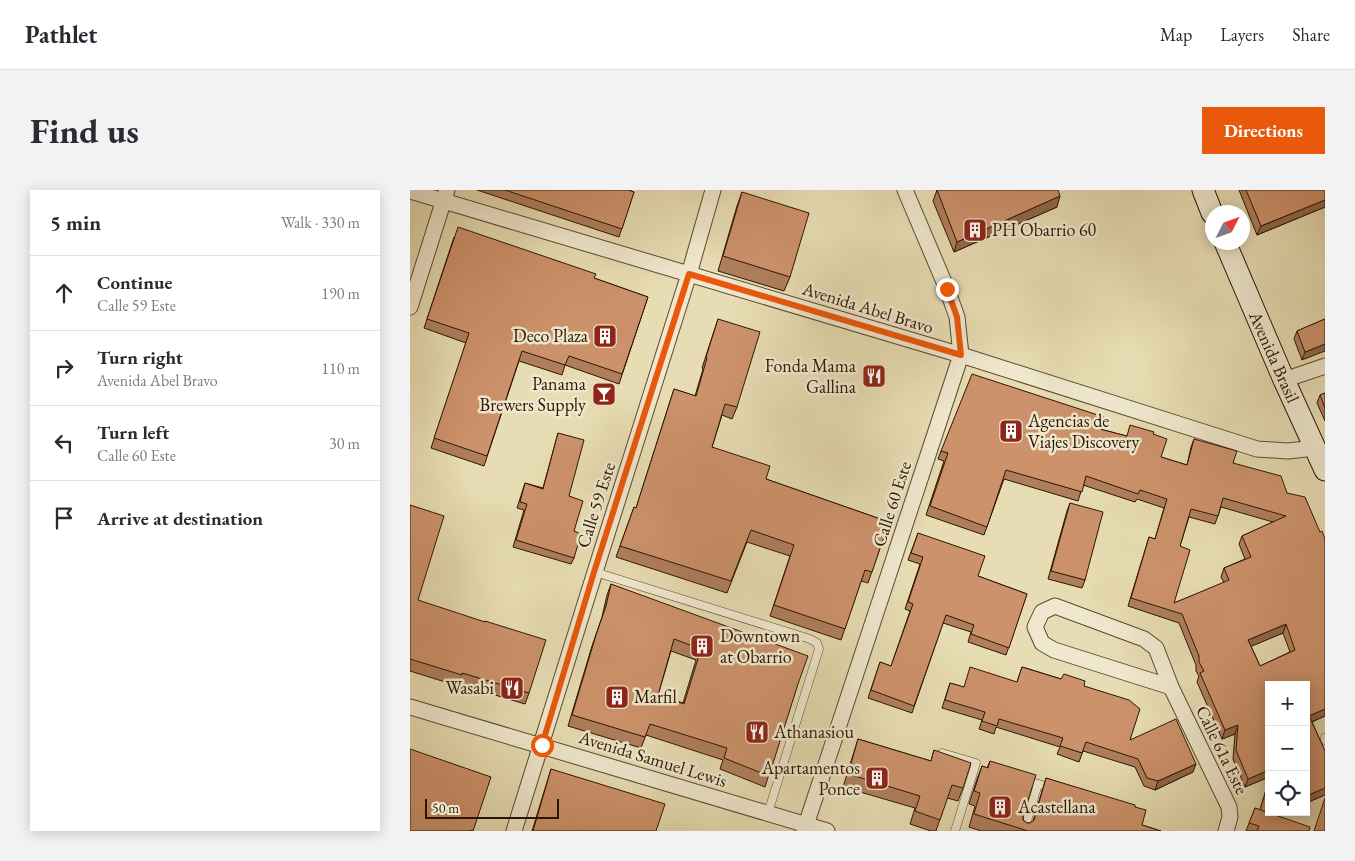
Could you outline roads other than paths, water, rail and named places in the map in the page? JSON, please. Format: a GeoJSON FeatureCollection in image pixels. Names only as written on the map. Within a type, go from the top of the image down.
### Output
{"type":"FeatureCollection","features":[{"type":"Feature","properties":{"kind":"main road"},"geometry":{"type":"LineString","coordinates":[[1203,190],[1209,205]]}},
{"type":"Feature","properties":{"kind":"main road","name":"Avenida Brasil"},"geometry":{"type":"LineString","coordinates":[[1228,250],[1325,470]]}},
{"type":"Feature","properties":{"kind":"street","name":"Calle 59 Este"},"geometry":{"type":"LineString","coordinates":[[514,831],[689,274],[713,190]]}},
{"type":"Feature","properties":{"kind":"street","name":"Calle 60 Este"},"geometry":{"type":"LineString","coordinates":[[805,828],[961,355],[957,317],[905,190]]}},
{"type":"Feature","properties":{"kind":"street","name":"Avenida Abel Bravo"},"geometry":{"type":"LineString","coordinates":[[410,191],[445,196],[689,274],[961,355],[1257,449],[1288,451],[1315,448]]}},
{"type":"Feature","properties":{"kind":"street"},"geometry":{"type":"LineString","coordinates":[[410,307],[445,196]]}},
{"type":"Feature","properties":{"kind":"street"},"geometry":{"type":"LineString","coordinates":[[1284,380],[1325,366]]}},
{"type":"Feature","properties":{"kind":"street","name":"Calle 61a Este"},"geometry":{"type":"LineString","coordinates":[[1171,687],[1054,650],[1042,643],[1035,627],[1042,612],[1055,606],[1144,639],[1156,648],[1171,687],[1229,807],[1230,818],[1226,831]]}},
{"type":"Feature","properties":{"kind":"street","name":"Avenida Samuel Lewis"},"geometry":{"type":"LineString","coordinates":[[410,707],[768,813],[805,828],[827,831]]}},
{"type":"Feature","properties":{"kind":"lane"},"geometry":{"type":"LineString","coordinates":[[594,572],[810,639],[817,643],[819,649],[816,660],[768,813]]}},
{"type":"Feature","properties":{"kind":"lane"},"geometry":{"type":"LineString","coordinates":[[935,751],[976,764],[955,831]]}},
{"type":"Feature","properties":{"kind":"lane"},"geometry":{"type":"LineString","coordinates":[[1021,779],[1057,790]]}},
{"type":"Feature","properties":{"kind":"lane"},"geometry":{"type":"LineString","coordinates":[[1024,831],[1038,784]]}},
{"type":"Feature","properties":{"kind":"place","name":"PH Obarrio 60"},"geometry":{"type":"Point","coordinates":[975,230]}},
{"type":"Feature","properties":{"kind":"place","name":"Deco Plaza"},"geometry":{"type":"Point","coordinates":[605,336]}},
{"type":"Feature","properties":{"kind":"place","name":"Fonda Mama Gallina"},"geometry":{"type":"Point","coordinates":[874,376]}},
{"type":"Feature","properties":{"kind":"place","name":"Panama Brewers Supply"},"geometry":{"type":"Point","coordinates":[604,394]}},
{"type":"Feature","properties":{"kind":"place","name":"Agencias de Viajes Discovery"},"geometry":{"type":"Point","coordinates":[1011,431]}},
{"type":"Feature","properties":{"kind":"place","name":"Downtown at Obarrio"},"geometry":{"type":"Point","coordinates":[702,646]}},
{"type":"Feature","properties":{"kind":"place","name":"Wasabi"},"geometry":{"type":"Point","coordinates":[512,688]}},
{"type":"Feature","properties":{"kind":"place","name":"Marfil"},"geometry":{"type":"Point","coordinates":[617,697]}},
{"type":"Feature","properties":{"kind":"place","name":"Athanasiou"},"geometry":{"type":"Point","coordinates":[757,732]}},
{"type":"Feature","properties":{"kind":"place","name":"Apartamentos Ponce"},"geometry":{"type":"Point","coordinates":[877,778]}},
{"type":"Feature","properties":{"kind":"place","name":"Acastellana"},"geometry":{"type":"Point","coordinates":[1000,807]}}]}
